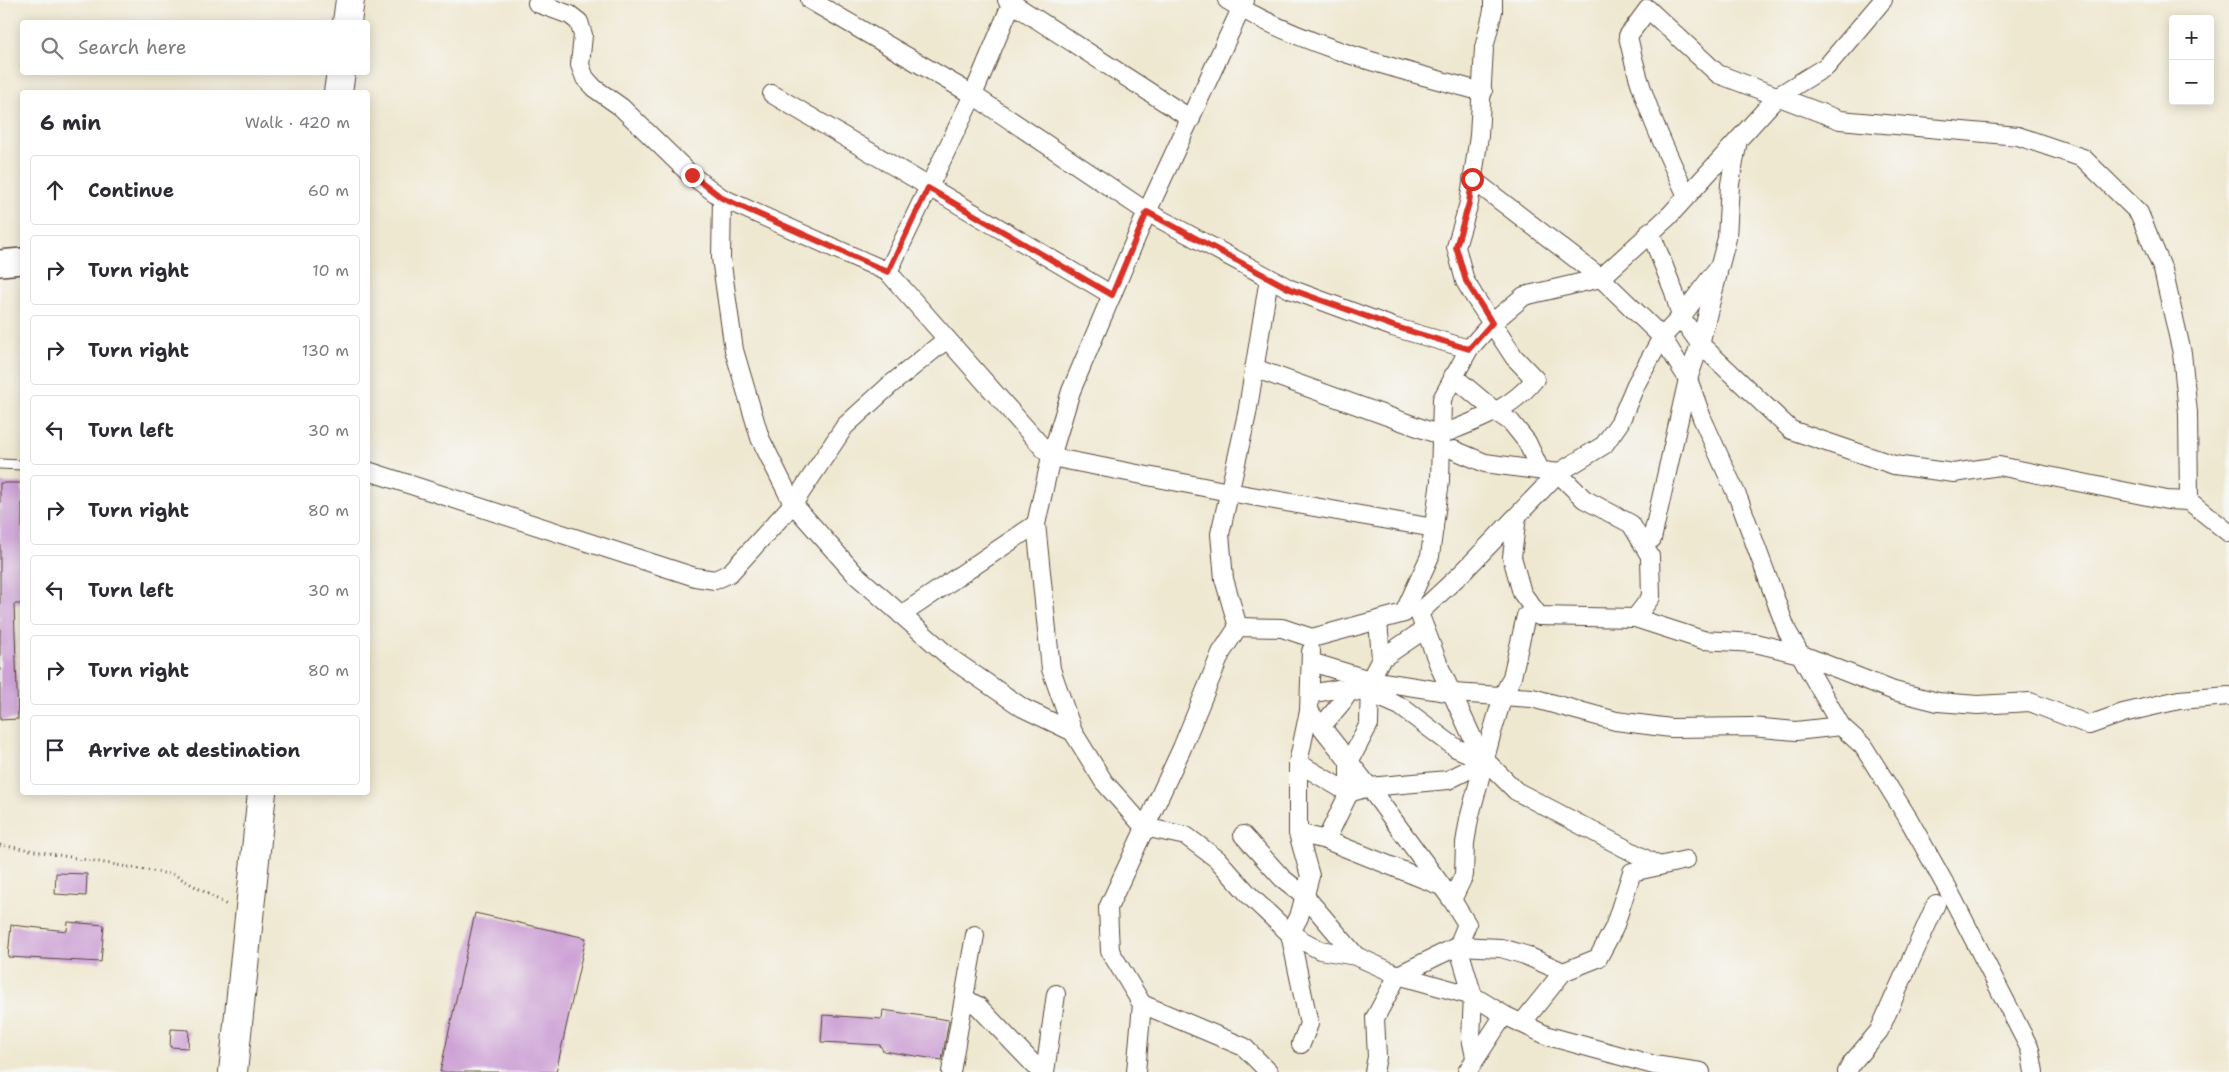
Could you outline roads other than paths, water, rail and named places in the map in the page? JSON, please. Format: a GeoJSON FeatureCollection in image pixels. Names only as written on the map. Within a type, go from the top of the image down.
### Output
{"type":"FeatureCollection","features":[{"type":"Feature","properties":{"kind":"highway"},"geometry":{"type":"LineString","coordinates":[[347,20],[350,0]]}},
{"type":"Feature","properties":{"kind":"highway"},"geometry":{"type":"LineString","coordinates":[[338,90],[340,75]]}},
{"type":"Feature","properties":{"kind":"highway"},"geometry":{"type":"LineString","coordinates":[[233,1072],[262,795]]}},
{"type":"Feature","properties":{"kind":"street"},"geometry":{"type":"LineString","coordinates":[[810,0],[973,95],[1147,212],[1269,278],[1290,289],[1393,326],[1469,349]]}},
{"type":"Feature","properties":{"kind":"street"},"geometry":{"type":"LineString","coordinates":[[1254,368],[1440,435],[1496,412],[1524,393],[1535,379],[1514,357],[1466,281],[1456,247],[1469,203],[1483,92],[1484,48],[1492,11],[1492,0]]}},
{"type":"Feature","properties":{"kind":"street"},"geometry":{"type":"LineString","coordinates":[[1238,627],[1282,628],[1312,638],[1404,613],[1430,556],[1440,481],[1442,399],[1469,349],[1492,323],[1524,296],[1601,278],[1650,231],[1669,216],[1778,96],[1827,66],[1884,0]]}},
{"type":"Feature","properties":{"kind":"street"},"geometry":{"type":"LineString","coordinates":[[535,1],[570,15],[579,22],[583,35],[580,65],[584,78],[621,107],[692,175],[722,198],[888,272],[1051,457],[1229,492],[1434,528]]}},
{"type":"Feature","properties":{"kind":"street"},"geometry":{"type":"LineString","coordinates":[[888,272],[973,95],[1011,1],[1191,119]]}},
{"type":"Feature","properties":{"kind":"street"},"geometry":{"type":"LineString","coordinates":[[1483,92],[1369,61],[1297,36],[1238,3],[1191,119],[1147,212],[1071,391],[1051,457],[1036,524],[1051,669],[1074,732],[1104,782],[1144,827],[1186,836],[1217,859],[1250,896],[1290,934],[1320,950],[1356,956],[1398,975],[1473,996],[1504,1015],[1548,1036],[1654,1065],[1701,1072]]}},
{"type":"Feature","properties":{"kind":"street"},"geometry":{"type":"LineString","coordinates":[[1687,196],[1651,117],[1636,76],[1628,36],[1648,9],[1718,74],[1840,120],[2018,136],[2083,158],[2139,213],[2163,270],[2182,353],[2188,412],[2189,501]]}},
{"type":"Feature","properties":{"kind":"street"},"geometry":{"type":"LineString","coordinates":[[772,94],[928,188],[1112,295]]}},
{"type":"Feature","properties":{"kind":"street"},"geometry":{"type":"LineString","coordinates":[[1652,539],[1688,379],[1700,344],[1727,238],[1730,184],[1739,140]]}},
{"type":"Feature","properties":{"kind":"street"},"geometry":{"type":"LineString","coordinates":[[1472,179],[1601,278],[1662,337],[1688,379],[1702,418],[1739,500],[1786,630],[1841,726],[1863,746],[1923,844],[2030,1049],[2034,1072]]}},
{"type":"Feature","properties":{"kind":"street"},"geometry":{"type":"LineString","coordinates":[[722,198],[721,258],[734,350],[760,438],[793,504],[856,575],[953,660],[1023,708],[1074,732]]}},
{"type":"Feature","properties":{"kind":"street"},"geometry":{"type":"LineString","coordinates":[[1650,231],[1674,292],[1681,317],[1700,344],[1791,430],[1894,465],[1954,473],[1999,466],[2167,500],[2189,501],[2229,533]]}},
{"type":"Feature","properties":{"kind":"street"},"geometry":{"type":"LineString","coordinates":[[0,263],[20,261]]}},
{"type":"Feature","properties":{"kind":"street"},"geometry":{"type":"LineString","coordinates":[[1659,866],[1516,791],[1481,756],[1453,692],[1440,668],[1419,613],[1558,473],[1604,445],[1620,422],[1636,384],[1662,337],[1681,317],[1720,265]]}},
{"type":"Feature","properties":{"kind":"street"},"geometry":{"type":"LineString","coordinates":[[1269,278],[1254,368],[1220,534],[1224,580],[1238,627],[1221,653],[1182,748],[1108,908],[1110,951],[1142,1004],[1244,1047],[1270,1072]]}},
{"type":"Feature","properties":{"kind":"street"},"geometry":{"type":"LineString","coordinates":[[370,472],[695,577],[715,580],[730,573],[793,504],[845,426],[890,385],[947,339]]}},
{"type":"Feature","properties":{"kind":"street"},"geometry":{"type":"LineString","coordinates":[[1453,376],[1511,422],[1527,442],[1540,470]]}},
{"type":"Feature","properties":{"kind":"street"},"geometry":{"type":"LineString","coordinates":[[1454,450],[1485,463],[1558,473],[1584,499],[1631,524],[1650,556],[1651,596],[1635,618]]}},
{"type":"Feature","properties":{"kind":"street"},"geometry":{"type":"LineString","coordinates":[[1517,516],[1512,557],[1522,593],[1539,616],[1635,618],[1703,640],[1756,643],[1800,654],[1894,691],[1938,702],[1962,704],[2030,702],[2089,725],[2123,713],[2179,700],[2229,696]]}},
{"type":"Feature","properties":{"kind":"street"},"geometry":{"type":"LineString","coordinates":[[901,615],[1036,524]]}},
{"type":"Feature","properties":{"kind":"street"},"geometry":{"type":"LineString","coordinates":[[1447,893],[1464,875],[1465,842],[1470,819],[1503,696],[1512,677],[1526,616]]}},
{"type":"Feature","properties":{"kind":"street"},"geometry":{"type":"LineString","coordinates":[[1326,840],[1349,793],[1349,762],[1369,724],[1370,686],[1381,659],[1378,620]]}},
{"type":"Feature","properties":{"kind":"street"},"geometry":{"type":"LineString","coordinates":[[1381,659],[1426,629]]}},
{"type":"Feature","properties":{"kind":"street"},"geometry":{"type":"LineString","coordinates":[[1301,1044],[1309,1024],[1290,934],[1299,917],[1310,876],[1298,833],[1298,763],[1310,702],[1312,638]]}},
{"type":"Feature","properties":{"kind":"street"},"geometry":{"type":"LineString","coordinates":[[1311,662],[1370,686],[1456,748],[1486,761]]}},
{"type":"Feature","properties":{"kind":"street"},"geometry":{"type":"LineString","coordinates":[[1310,702],[1337,689],[1350,690],[1370,686],[1532,698],[1616,721],[1671,728],[1751,727],[1796,731],[1841,726]]}},
{"type":"Feature","properties":{"kind":"street"},"geometry":{"type":"LineString","coordinates":[[1322,726],[1350,690]]}},
{"type":"Feature","properties":{"kind":"street"},"geometry":{"type":"LineString","coordinates":[[1310,702],[1322,726],[1447,893],[1467,924],[1458,946],[1473,996],[1471,1065]]}},
{"type":"Feature","properties":{"kind":"street"},"geometry":{"type":"LineString","coordinates":[[1298,763],[1349,793],[1369,787],[1448,780],[1486,761]]}},
{"type":"Feature","properties":{"kind":"street"},"geometry":{"type":"LineString","coordinates":[[1298,833],[1326,840],[1447,893]]}},
{"type":"Feature","properties":{"kind":"street"},"geometry":{"type":"LineString","coordinates":[[1243,835],[1282,878],[1305,896],[1356,956]]}},
{"type":"Feature","properties":{"kind":"street"},"geometry":{"type":"LineString","coordinates":[[1522,1023],[1563,972],[1598,958],[1614,928],[1632,872],[1686,860]]}},
{"type":"Feature","properties":{"kind":"street"},"geometry":{"type":"LineString","coordinates":[[1847,1072],[1852,1063],[1879,1031],[1936,904]]}},
{"type":"Feature","properties":{"kind":"street"},"geometry":{"type":"LineString","coordinates":[[950,1072],[975,935]]}},
{"type":"Feature","properties":{"kind":"street"},"geometry":{"type":"LineString","coordinates":[[1374,1072],[1377,1057],[1375,1018],[1398,975],[1458,946],[1501,948],[1525,955],[1563,972]]}},
{"type":"Feature","properties":{"kind":"street"},"geometry":{"type":"LineString","coordinates":[[1045,1072],[1056,994]]}},
{"type":"Feature","properties":{"kind":"street"},"geometry":{"type":"LineString","coordinates":[[964,998],[978,1006],[1041,1072]]}},
{"type":"Feature","properties":{"kind":"street"},"geometry":{"type":"LineString","coordinates":[[1136,1072],[1142,1004]]}},
{"type":"Feature","properties":{"kind":"street"},"geometry":{"type":"LineString","coordinates":[[1471,1065],[1504,1015]]}},
{"type":"Feature","properties":{"kind":"lane"},"geometry":{"type":"LineString","coordinates":[[0,464],[20,465]]}}]}
